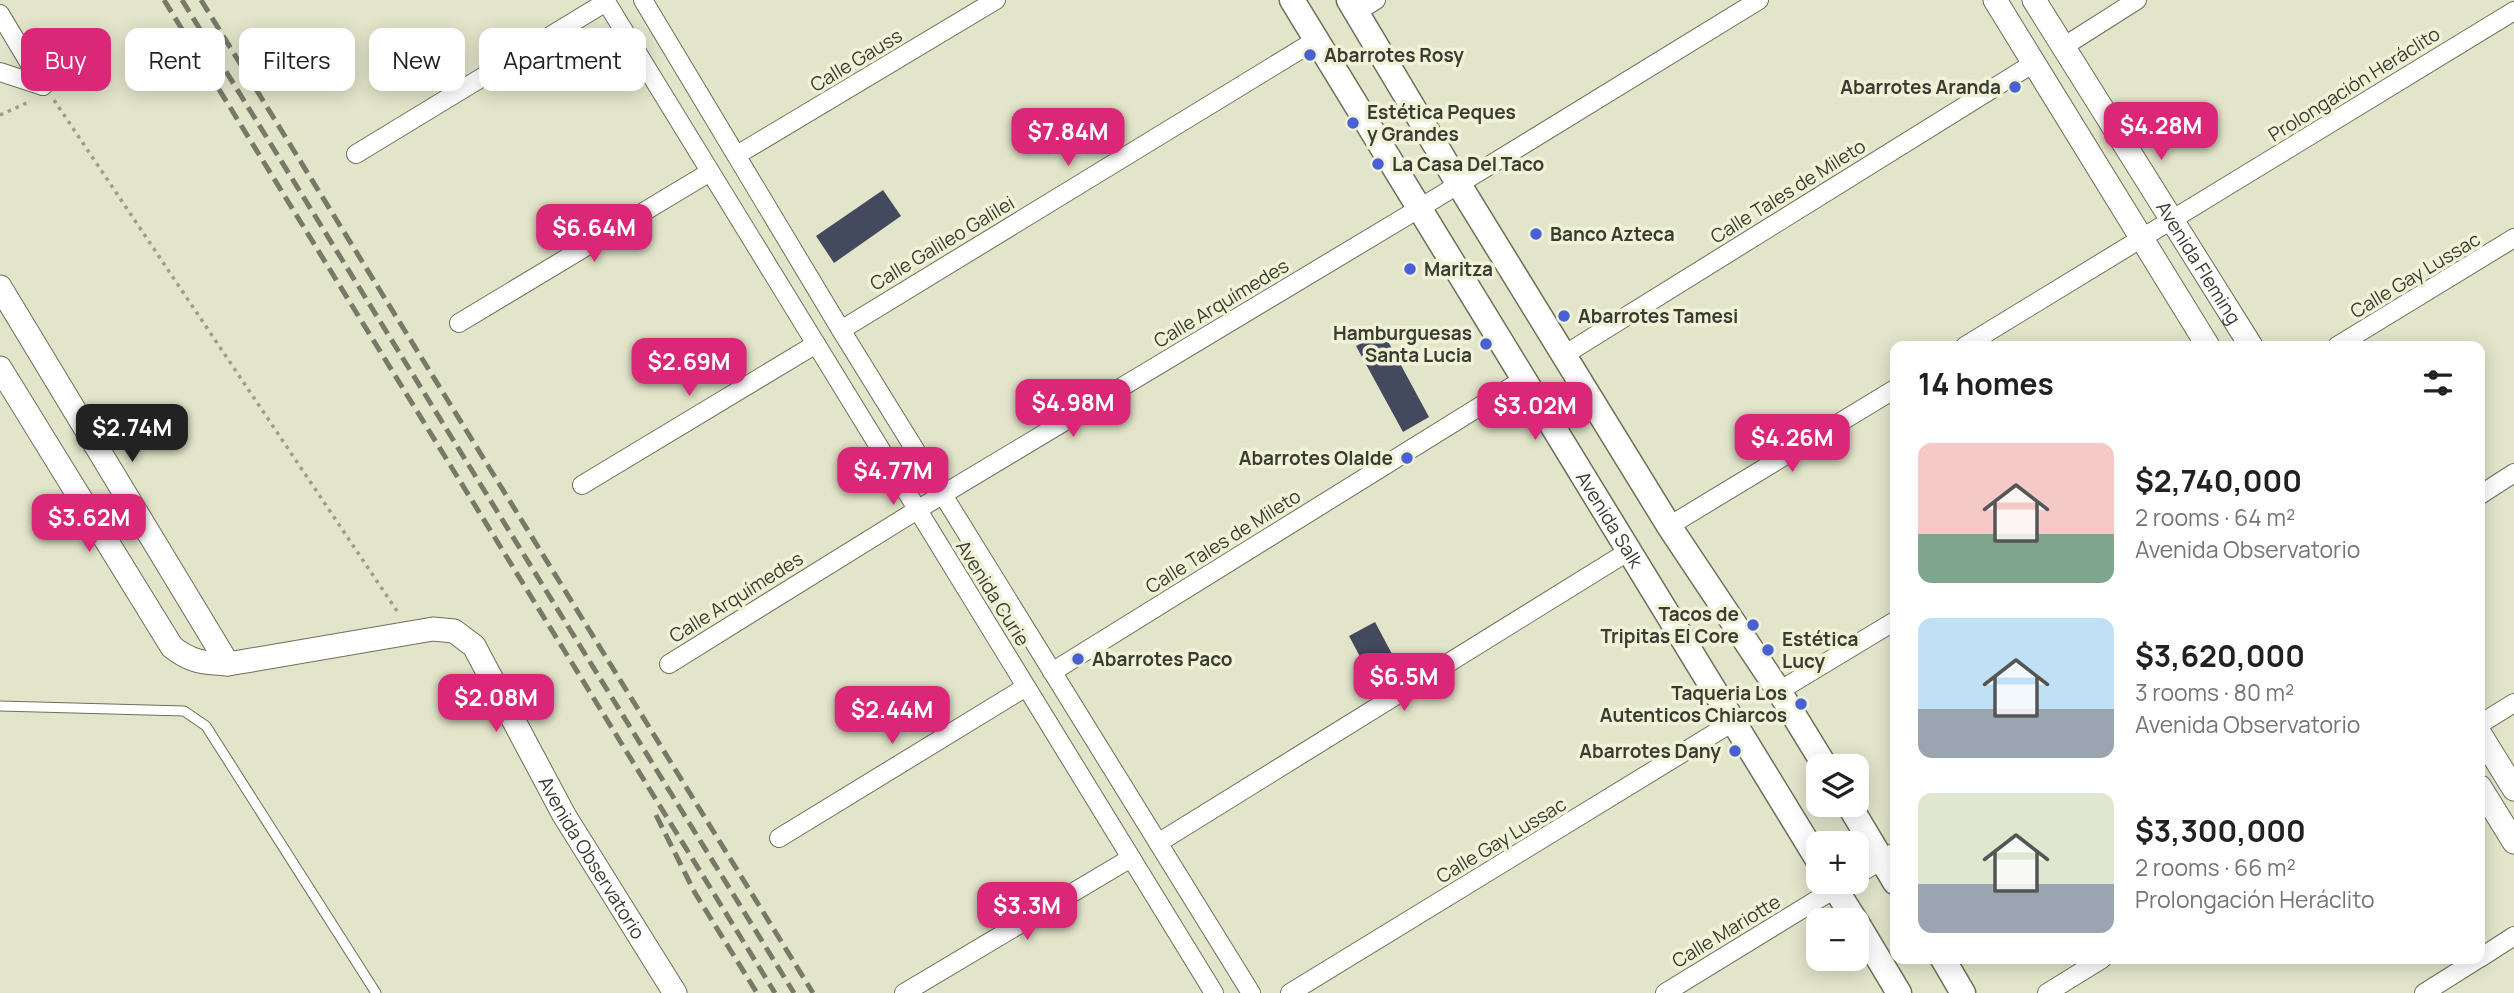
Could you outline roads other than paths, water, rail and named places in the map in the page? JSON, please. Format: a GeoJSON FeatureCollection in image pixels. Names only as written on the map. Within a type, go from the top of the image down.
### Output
{"type":"FeatureCollection","features":[{"type":"Feature","properties":{"kind":"main road","name":"Avenida Salk"},"geometry":{"type":"LineString","coordinates":[[1292,0],[1806,841]]}},
{"type":"Feature","properties":{"kind":"main road"},"geometry":{"type":"LineString","coordinates":[[1361,4],[1458,183],[1670,526],[1818,754]]}},
{"type":"Feature","properties":{"kind":"main road"},"geometry":{"type":"LineString","coordinates":[[1858,817],[1889,856]]}},
{"type":"Feature","properties":{"kind":"main road"},"geometry":{"type":"LineString","coordinates":[[1869,943],[1899,993]]}},
{"type":"Feature","properties":{"kind":"main road"},"geometry":{"type":"LineString","coordinates":[[1945,964],[1963,993]]}},
{"type":"Feature","properties":{"kind":"street","name":"Avenida Curie"},"geometry":{"type":"LineString","coordinates":[[643,0],[841,330],[1251,993]]}},
{"type":"Feature","properties":{"kind":"street","name":"Calle Gauss"},"geometry":{"type":"LineString","coordinates":[[737,155],[996,0]]}},
{"type":"Feature","properties":{"kind":"street","name":"Calle Arquímedes"},"geometry":{"type":"LineString","coordinates":[[668,664],[1759,0]]}},
{"type":"Feature","properties":{"kind":"street","name":"Avenida Fleming"},"geometry":{"type":"LineString","coordinates":[[1995,0],[2205,341]]}},
{"type":"Feature","properties":{"kind":"street","name":"Avenida Fleming"},"geometry":{"type":"LineString","coordinates":[[2034,0],[2248,341]]}},
{"type":"Feature","properties":{"kind":"street"},"geometry":{"type":"LineString","coordinates":[[2063,47],[2137,0]]}},
{"type":"Feature","properties":{"kind":"street","name":"Avenida Curie"},"geometry":{"type":"LineString","coordinates":[[606,1],[1214,993]]}},
{"type":"Feature","properties":{"kind":"street"},"geometry":{"type":"LineString","coordinates":[[356,154],[606,1]]}},
{"type":"Feature","properties":{"kind":"street","name":"Prolongación Heráclito"},"geometry":{"type":"LineString","coordinates":[[1973,341],[2514,10]]}},
{"type":"Feature","properties":{"kind":"street"},"geometry":{"type":"LineString","coordinates":[[0,15],[46,90],[0,72]]}},
{"type":"Feature","properties":{"kind":"street","name":"Calle Galileo Galilei"},"geometry":{"type":"LineString","coordinates":[[841,330],[1316,40]]}},
{"type":"Feature","properties":{"kind":"street","name":"Calle Tales de Mileto"},"geometry":{"type":"LineString","coordinates":[[1564,355],[2034,63]]}},
{"type":"Feature","properties":{"kind":"street"},"geometry":{"type":"LineString","coordinates":[[459,323],[710,172]]}},
{"type":"Feature","properties":{"kind":"street","name":"Calle Gay Lussac"},"geometry":{"type":"LineString","coordinates":[[2345,341],[2514,239]]}},
{"type":"Feature","properties":{"kind":"street"},"geometry":{"type":"LineString","coordinates":[[0,287],[228,664]]}},
{"type":"Feature","properties":{"kind":"street"},"geometry":{"type":"LineString","coordinates":[[582,485],[816,344]]}},
{"type":"Feature","properties":{"kind":"street","name":"Avenida Observatorio"},"geometry":{"type":"LineString","coordinates":[[0,368],[172,647],[186,658],[210,664],[228,664],[433,629],[454,631],[474,646],[564,815],[675,993]]}},
{"type":"Feature","properties":{"kind":"street","name":"Calle Tales de Mileto"},"geometry":{"type":"LineString","coordinates":[[1052,672],[1524,379]]}},
{"type":"Feature","properties":{"kind":"street"},"geometry":{"type":"LineString","coordinates":[[1670,526],[1890,392]]}},
{"type":"Feature","properties":{"kind":"street"},"geometry":{"type":"LineString","coordinates":[[2485,492],[2514,473]]}},
{"type":"Feature","properties":{"kind":"street"},"geometry":{"type":"LineString","coordinates":[[1158,843],[1629,551]]}},
{"type":"Feature","properties":{"kind":"street"},"geometry":{"type":"LineString","coordinates":[[1779,691],[1890,624]]}},
{"type":"Feature","properties":{"kind":"street"},"geometry":{"type":"LineString","coordinates":[[779,838],[1026,687]]}},
{"type":"Feature","properties":{"kind":"street"},"geometry":{"type":"LineString","coordinates":[[2485,721],[2514,703]]}},
{"type":"Feature","properties":{"kind":"street","name":"Calle Gay Lussac"},"geometry":{"type":"LineString","coordinates":[[1290,993],[1733,722]]}},
{"type":"Feature","properties":{"kind":"street"},"geometry":{"type":"LineString","coordinates":[[2485,742],[2514,789]]}},
{"type":"Feature","properties":{"kind":"street"},"geometry":{"type":"LineString","coordinates":[[2485,795],[2514,842]]}},
{"type":"Feature","properties":{"kind":"street"},"geometry":{"type":"LineString","coordinates":[[1869,868],[1889,856]]}},
{"type":"Feature","properties":{"kind":"street"},"geometry":{"type":"LineString","coordinates":[[904,993],[1131,858]]}},
{"type":"Feature","properties":{"kind":"street","name":"Calle Mariotte"},"geometry":{"type":"LineString","coordinates":[[1665,993],[1822,894]]}},
{"type":"Feature","properties":{"kind":"street"},"geometry":{"type":"LineString","coordinates":[[2485,954],[2514,936]]}},
{"type":"Feature","properties":{"kind":"street"},"geometry":{"type":"LineString","coordinates":[[2048,993],[2094,964]]}},
{"type":"Feature","properties":{"kind":"street"},"geometry":{"type":"LineString","coordinates":[[2424,993],[2470,964]]}},
{"type":"Feature","properties":{"kind":"lane"},"geometry":{"type":"LineString","coordinates":[[0,706],[184,711],[206,726],[376,993]]}},
{"type":"Feature","properties":{"kind":"railway"},"geometry":{"type":"LineString","coordinates":[[164,0],[775,993]]}},
{"type":"Feature","properties":{"kind":"railway"},"geometry":{"type":"LineString","coordinates":[[182,0],[794,993]]}},
{"type":"Feature","properties":{"kind":"railway"},"geometry":{"type":"LineString","coordinates":[[201,0],[813,993]]}},
{"type":"Feature","properties":{"kind":"railway"},"geometry":{"type":"LineString","coordinates":[[656,815],[695,893],[757,993]]}},
{"type":"Feature","properties":{"kind":"place","name":"Abarrotes Rosy"},"geometry":{"type":"Point","coordinates":[1310,55]}},
{"type":"Feature","properties":{"kind":"place","name":"Abarrotes Aranda"},"geometry":{"type":"Point","coordinates":[2015,87]}},
{"type":"Feature","properties":{"kind":"place","name":"Estética Peques y Grandes"},"geometry":{"type":"Point","coordinates":[1353,123]}},
{"type":"Feature","properties":{"kind":"place","name":"La Casa Del Taco"},"geometry":{"type":"Point","coordinates":[1378,164]}},
{"type":"Feature","properties":{"kind":"place","name":"Banco Azteca"},"geometry":{"type":"Point","coordinates":[1536,234]}},
{"type":"Feature","properties":{"kind":"place","name":"Maritza"},"geometry":{"type":"Point","coordinates":[1410,269]}},
{"type":"Feature","properties":{"kind":"place","name":"Abarrotes Tamesi"},"geometry":{"type":"Point","coordinates":[1564,316]}},
{"type":"Feature","properties":{"kind":"place","name":"Hamburguesas Santa Lucia"},"geometry":{"type":"Point","coordinates":[1486,344]}},
{"type":"Feature","properties":{"kind":"place","name":"Abarrotes Olalde"},"geometry":{"type":"Point","coordinates":[1407,458]}},
{"type":"Feature","properties":{"kind":"place","name":"Tacos de Tripitas El Core"},"geometry":{"type":"Point","coordinates":[1753,625]}},
{"type":"Feature","properties":{"kind":"place","name":"Estética Lucy"},"geometry":{"type":"Point","coordinates":[1768,650]}},
{"type":"Feature","properties":{"kind":"place","name":"Abarrotes Paco"},"geometry":{"type":"Point","coordinates":[1078,659]}},
{"type":"Feature","properties":{"kind":"place","name":"Taqueria Los Autenticos Chiarcos"},"geometry":{"type":"Point","coordinates":[1801,704]}},
{"type":"Feature","properties":{"kind":"place","name":"Abarrotes Dany"},"geometry":{"type":"Point","coordinates":[1735,751]}}]}
